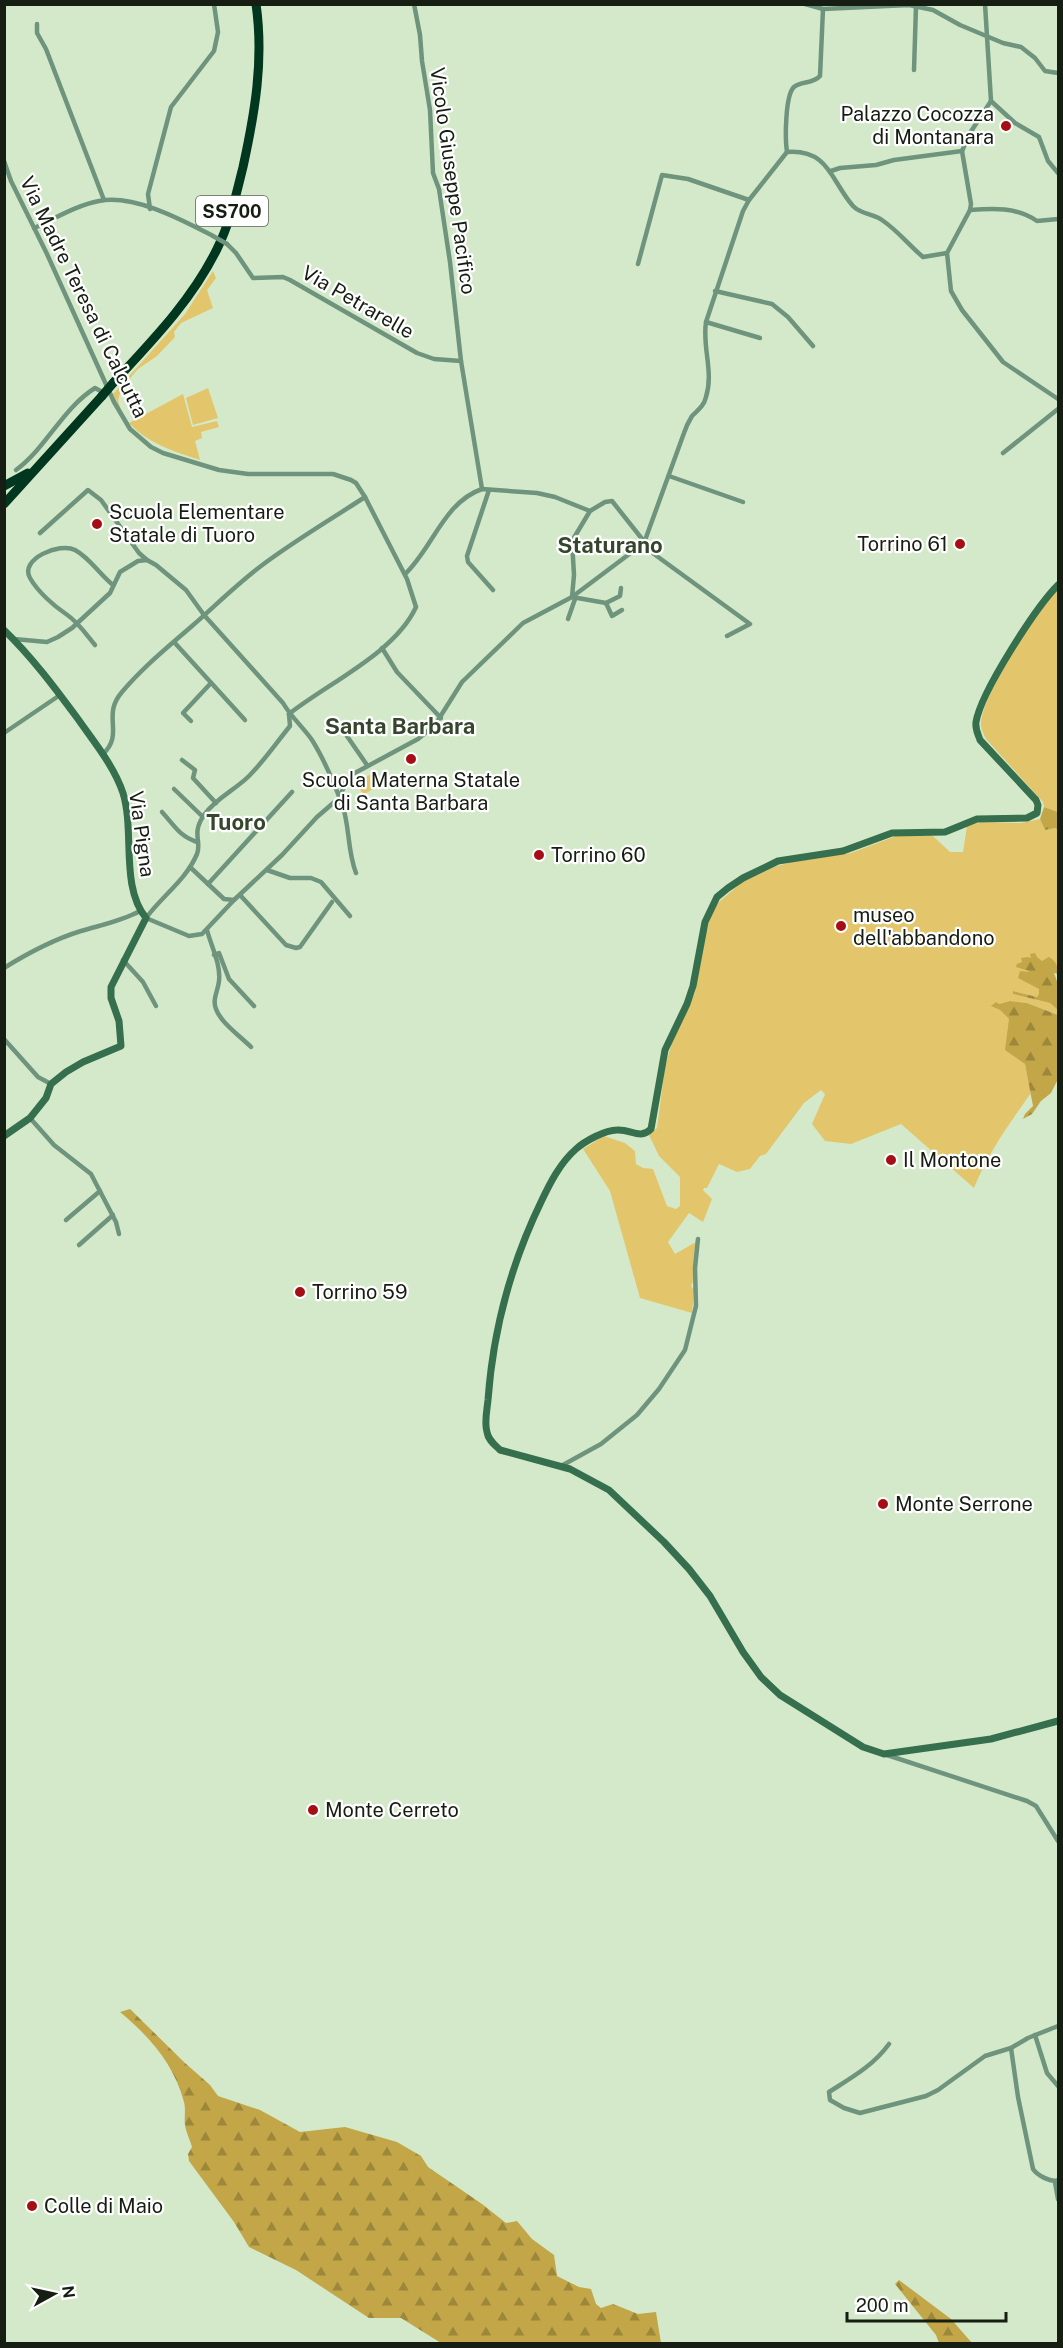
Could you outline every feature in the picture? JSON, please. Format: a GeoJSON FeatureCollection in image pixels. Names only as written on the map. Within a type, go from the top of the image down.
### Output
{"type":"FeatureCollection","features":[{"type":"Feature","properties":{"kind":"highway","name":"SS700"},"geometry":{"type":"LineString","coordinates":[[4,504],[166,325],[190,294],[217,250],[235,201],[253,122],[260,76],[256,4]]}},
{"type":"Feature","properties":{"kind":"highway","name":"SS700"},"geometry":{"type":"LineString","coordinates":[[4,486],[38,467]]}},
{"type":"Feature","properties":{"kind":"street"},"geometry":{"type":"LineString","coordinates":[[150,209],[148,194],[171,107],[214,51],[218,32],[214,4]]}},
{"type":"Feature","properties":{"kind":"street","name":"Vicolo Giuseppe Pacifico"},"geometry":{"type":"LineString","coordinates":[[414,4],[430,110],[433,173],[439,189],[450,262],[461,361]]}},
{"type":"Feature","properties":{"kind":"street"},"geometry":{"type":"LineString","coordinates":[[805,4],[823,9],[872,5],[916,6],[933,10],[960,25],[987,34],[1003,43],[1021,47],[1035,58],[1045,71],[1059,73]]}},
{"type":"Feature","properties":{"kind":"street"},"geometry":{"type":"LineString","coordinates":[[985,4],[991,101],[970,133],[962,152],[971,204],[947,253],[949,282],[962,310],[1003,362],[1059,399]]}},
{"type":"Feature","properties":{"kind":"street"},"geometry":{"type":"LineString","coordinates":[[914,70],[916,6]]}},
{"type":"Feature","properties":{"kind":"street"},"geometry":{"type":"LineString","coordinates":[[146,918],[189,936],[202,934],[317,817],[339,798],[348,778],[367,765],[418,739],[435,726],[462,682],[523,623],[574,598],[644,543],[691,417],[705,401],[710,374],[704,339],[706,322],[715,291],[749,200],[787,152],[788,99],[791,90],[795,85],[816,80],[820,76],[823,9]]}},
{"type":"Feature","properties":{"kind":"street"},"geometry":{"type":"LineString","coordinates":[[37,24],[37,33],[46,49],[104,200]]}},
{"type":"Feature","properties":{"kind":"street"},"geometry":{"type":"LineString","coordinates":[[991,101],[1015,123],[1039,137],[1048,161],[1059,173]]}},
{"type":"Feature","properties":{"kind":"street"},"geometry":{"type":"LineString","coordinates":[[787,152],[809,153],[831,171],[854,208],[884,221],[911,244],[923,258],[947,253]]}},
{"type":"Feature","properties":{"kind":"street"},"geometry":{"type":"LineString","coordinates":[[831,171],[876,165],[894,159],[962,152]]}},
{"type":"Feature","properties":{"kind":"street","name":"Via Madre Teresa di Calcutta"},"geometry":{"type":"LineString","coordinates":[[4,161],[11,181],[114,402],[130,429],[151,447],[163,453],[219,470],[248,474],[333,474],[356,483],[405,574],[416,607],[405,627],[382,648]]}},
{"type":"Feature","properties":{"kind":"street"},"geometry":{"type":"LineString","coordinates":[[638,264],[662,175],[688,179],[749,200]]}},
{"type":"Feature","properties":{"kind":"street","name":"Via Petrarelle"},"geometry":{"type":"LineString","coordinates":[[34,228],[78,208],[104,200],[119,200],[144,205],[172,216],[227,244],[253,278],[283,277],[417,353],[434,359],[461,361]]}},
{"type":"Feature","properties":{"kind":"street"},"geometry":{"type":"LineString","coordinates":[[970,210],[1013,210],[1037,221],[1059,219]]}},
{"type":"Feature","properties":{"kind":"street"},"geometry":{"type":"LineString","coordinates":[[715,291],[772,304],[789,317],[813,346]]}},
{"type":"Feature","properties":{"kind":"street"},"geometry":{"type":"LineString","coordinates":[[706,322],[760,338]]}},
{"type":"Feature","properties":{"kind":"street"},"geometry":{"type":"LineString","coordinates":[[461,361],[482,489]]}},
{"type":"Feature","properties":{"kind":"street"},"geometry":{"type":"LineString","coordinates":[[16,470],[44,441],[68,411],[95,388],[100,389],[114,402]]}},
{"type":"Feature","properties":{"kind":"street"},"geometry":{"type":"LineString","coordinates":[[1003,453],[1059,409]]}},
{"type":"Feature","properties":{"kind":"street"},"geometry":{"type":"LineString","coordinates":[[669,477],[742,502]]}},
{"type":"Feature","properties":{"kind":"street"},"geometry":{"type":"LineString","coordinates":[[405,574],[418,562],[441,524],[461,501],[482,489],[537,493],[555,497],[590,511]]}},
{"type":"Feature","properties":{"kind":"street"},"geometry":{"type":"LineString","coordinates":[[40,533],[88,490],[101,500],[139,554],[186,590],[204,615],[283,703],[313,743],[339,798],[348,831],[350,856],[356,873]]}},
{"type":"Feature","properties":{"kind":"street"},"geometry":{"type":"LineString","coordinates":[[489,490],[467,556],[468,562],[494,590]]}},
{"type":"Feature","properties":{"kind":"street"},"geometry":{"type":"LineString","coordinates":[[103,754],[114,736],[111,711],[117,698],[174,642],[262,565],[365,497]]}},
{"type":"Feature","properties":{"kind":"street"},"geometry":{"type":"LineString","coordinates":[[568,619],[574,598],[572,541],[590,511],[604,502],[612,501],[637,530],[644,543],[674,571],[750,624],[727,636]]}},
{"type":"Feature","properties":{"kind":"street"},"geometry":{"type":"LineString","coordinates":[[95,645],[76,623],[57,609],[30,579],[28,573],[33,562],[52,549],[69,548],[76,550],[113,585]]}},
{"type":"Feature","properties":{"kind":"street"},"geometry":{"type":"LineString","coordinates":[[14,639],[47,642],[58,637],[110,592],[120,572],[138,561],[147,560]]}},
{"type":"Feature","properties":{"kind":"street"},"geometry":{"type":"LineString","coordinates":[[1059,585],[1039,607],[1000,669],[976,721],[976,731],[980,740],[1036,800],[1036,813],[1027,818],[978,819],[945,832],[892,833],[843,851],[778,861],[743,878],[717,897],[705,922],[693,986],[687,1004],[665,1050],[651,1129],[637,1135],[616,1129],[576,1149],[554,1175],[515,1261],[501,1310],[489,1383],[486,1429],[492,1443],[500,1450],[580,1473],[609,1490],[664,1542],[710,1596],[761,1677],[780,1695],[863,1747],[1036,1806],[1059,1841]]}},
{"type":"Feature","properties":{"kind":"street"},"geometry":{"type":"LineString","coordinates":[[574,598],[606,603],[620,596],[621,588]]}},
{"type":"Feature","properties":{"kind":"street"},"geometry":{"type":"LineString","coordinates":[[606,603],[612,616],[622,610]]}},
{"type":"Feature","properties":{"kind":"street","name":"Via Pigna"},"geometry":{"type":"LineString","coordinates":[[4,630],[35,662],[60,695],[103,754],[123,793],[133,892],[140,911],[146,918]]}},
{"type":"Feature","properties":{"kind":"street"},"geometry":{"type":"LineString","coordinates":[[174,642],[245,720]]}},
{"type":"Feature","properties":{"kind":"street"},"geometry":{"type":"LineString","coordinates":[[289,714],[382,648],[397,672],[441,717]]}},
{"type":"Feature","properties":{"kind":"street"},"geometry":{"type":"LineString","coordinates":[[191,721],[183,713],[212,683]]}},
{"type":"Feature","properties":{"kind":"street"},"geometry":{"type":"LineString","coordinates":[[4,733],[60,695]]}},
{"type":"Feature","properties":{"kind":"street"},"geometry":{"type":"LineString","coordinates":[[4,1136],[30,1118],[46,1098],[51,1084],[66,1072],[121,1046],[119,1021],[111,998],[111,987],[123,960],[146,918],[190,867],[199,850],[196,834],[204,817],[216,803],[251,775],[290,726],[289,714]]}},
{"type":"Feature","properties":{"kind":"street"},"geometry":{"type":"LineString","coordinates":[[333,722],[340,726],[367,765]]}},
{"type":"Feature","properties":{"kind":"street"},"geometry":{"type":"LineString","coordinates":[[182,760],[195,770],[193,778],[216,803]]}},
{"type":"Feature","properties":{"kind":"street"},"geometry":{"type":"LineString","coordinates":[[174,789],[204,817]]}},
{"type":"Feature","properties":{"kind":"street"},"geometry":{"type":"LineString","coordinates":[[208,884],[292,792]]}},
{"type":"Feature","properties":{"kind":"street"},"geometry":{"type":"LineString","coordinates":[[162,812],[175,829],[188,839],[197,842]]}},
{"type":"Feature","properties":{"kind":"street"},"geometry":{"type":"LineString","coordinates":[[190,867],[224,899],[234,900]]}},
{"type":"Feature","properties":{"kind":"street"},"geometry":{"type":"LineString","coordinates":[[267,870],[290,878],[311,878],[321,882],[350,916]]}},
{"type":"Feature","properties":{"kind":"street"},"geometry":{"type":"LineString","coordinates":[[240,895],[286,945],[296,948],[300,947],[332,902]]}},
{"type":"Feature","properties":{"kind":"street"},"geometry":{"type":"LineString","coordinates":[[4,969],[24,955],[79,932],[140,911]]}},
{"type":"Feature","properties":{"kind":"street"},"geometry":{"type":"LineString","coordinates":[[207,930],[219,980],[214,1001],[215,1007],[219,1016],[251,1047]]}},
{"type":"Feature","properties":{"kind":"street"},"geometry":{"type":"LineString","coordinates":[[214,955],[219,953],[229,979],[254,1006]]}},
{"type":"Feature","properties":{"kind":"street"},"geometry":{"type":"LineString","coordinates":[[123,960],[143,982],[156,1006]]}},
{"type":"Feature","properties":{"kind":"street"},"geometry":{"type":"LineString","coordinates":[[4,1038],[38,1077],[51,1084]]}},
{"type":"Feature","properties":{"kind":"street"},"geometry":{"type":"LineString","coordinates":[[30,1118],[54,1145],[91,1174],[113,1215],[119,1234]]}},
{"type":"Feature","properties":{"kind":"street"},"geometry":{"type":"LineString","coordinates":[[66,1220],[100,1191]]}},
{"type":"Feature","properties":{"kind":"street"},"geometry":{"type":"LineString","coordinates":[[79,1245],[113,1215]]}},
{"type":"Feature","properties":{"kind":"street"},"geometry":{"type":"LineString","coordinates":[[559,1467],[601,1444],[637,1415],[659,1389],[685,1350],[696,1306],[695,1268],[698,1239]]}},
{"type":"Feature","properties":{"kind":"street"},"geometry":{"type":"LineString","coordinates":[[884,1754],[991,1739],[1059,1721]]}},
{"type":"Feature","properties":{"kind":"street"},"geometry":{"type":"LineString","coordinates":[[889,2044],[852,2079],[829,2092],[830,2100],[860,2113],[908,2101],[938,2090],[985,2056],[1011,2048],[1035,2035],[1059,2026]]}},
{"type":"Feature","properties":{"kind":"street"},"geometry":{"type":"LineString","coordinates":[[1035,2035],[1047,2073],[1059,2086]]}},
{"type":"Feature","properties":{"kind":"street"},"geometry":{"type":"LineString","coordinates":[[1011,2048],[1018,2097],[1033,2169],[1035,2173],[1057,2181],[1059,2199]]}},
{"type":"Feature","properties":{"kind":"shaded area"},"geometry":{"type":"Polygon","coordinates":[[[213,271],[216,278],[207,290],[213,308],[181,323],[174,332],[175,337],[157,356],[138,369],[121,389],[118,401],[124,418],[113,394],[185,314],[213,271]]]}},
{"type":"Feature","properties":{"kind":"shaded area"},"geometry":{"type":"Polygon","coordinates":[[[208,388],[218,418],[193,425],[186,398],[208,388]]]}},
{"type":"Feature","properties":{"kind":"shaded area"},"geometry":{"type":"Polygon","coordinates":[[[183,394],[192,427],[217,421],[219,427],[201,432],[202,438],[195,441],[200,460],[153,442],[129,423],[183,394]]]}},
{"type":"Feature","properties":{"kind":"shaded area"},"geometry":{"type":"Polygon","coordinates":[[[1058,589],[1058,812],[1044,807],[1043,802],[986,739],[981,724],[984,709],[1001,673],[1025,633],[1058,589]]]}},
{"type":"Feature","properties":{"kind":"shaded area"},"geometry":{"type":"Polygon","coordinates":[[[374,772],[381,784],[363,795],[357,783],[374,772]]]}},
{"type":"Feature","properties":{"kind":"shaded area"},"geometry":{"type":"Polygon","coordinates":[[[1040,819],[1045,830],[1056,828],[1058,832],[1058,968],[1032,957],[1029,970],[1040,994],[1037,997],[1013,991],[1013,994],[1050,1003],[1058,1010],[1058,1015],[1027,1003],[1010,1001],[992,1006],[1009,1019],[1009,1026],[1025,1064],[1031,1093],[992,1151],[974,1188],[901,1124],[851,1144],[825,1141],[812,1124],[825,1094],[821,1090],[804,1103],[766,1154],[760,1156],[750,1169],[737,1172],[719,1164],[707,1188],[703,1190],[712,1199],[703,1222],[689,1213],[668,1242],[675,1254],[696,1242],[694,1279],[691,1286],[694,1290],[692,1313],[640,1298],[610,1191],[583,1149],[604,1136],[625,1143],[635,1151],[636,1164],[643,1168],[653,1169],[667,1206],[676,1209],[680,1206],[680,1177],[659,1156],[649,1135],[657,1128],[665,1067],[672,1042],[695,993],[706,932],[711,914],[719,902],[742,882],[774,867],[792,862],[851,853],[896,836],[933,836],[950,852],[963,852],[967,826],[981,822],[1021,823],[1040,819]]]}},
{"type":"Feature","properties":{"kind":"green space"},"geometry":{"type":"Polygon","coordinates":[[[1044,807],[1058,812],[1058,832],[1056,828],[1045,830],[1040,819],[1044,807]]]}},
{"type":"Feature","properties":{"kind":"green space"},"geometry":{"type":"Polygon","coordinates":[[[1035,953],[1042,961],[1049,957],[1057,966],[1058,974],[1054,973],[1058,984],[1058,1010],[1050,1003],[1013,994],[1013,991],[1037,997],[1039,994],[1039,989],[1018,978],[1020,971],[1029,971],[1016,967],[1022,962],[1021,958],[1031,958],[1030,954],[1035,953]]]}},
{"type":"Feature","properties":{"kind":"green space"},"geometry":{"type":"Polygon","coordinates":[[[1010,1001],[1027,1003],[1058,1015],[1058,1079],[1051,1093],[1041,1101],[1032,1114],[1023,1119],[1033,1106],[1025,1064],[1005,1050],[1009,1019],[1000,1010],[991,1006],[996,1002],[999,1004],[1010,1001]]]}},
{"type":"Feature","properties":{"kind":"green space"},"geometry":{"type":"Polygon","coordinates":[[[130,2009],[210,2085],[218,2096],[260,2110],[300,2132],[345,2127],[397,2142],[421,2156],[428,2167],[506,2223],[517,2221],[532,2239],[554,2255],[557,2276],[579,2287],[591,2289],[596,2304],[601,2308],[613,2304],[638,2314],[656,2312],[661,2343],[441,2343],[401,2318],[369,2318],[296,2270],[249,2247],[234,2222],[189,2161],[188,2154],[192,2147],[186,2128],[185,2105],[180,2088],[159,2052],[120,2012],[130,2009]]]}},
{"type":"Feature","properties":{"kind":"green space"},"geometry":{"type":"Polygon","coordinates":[[[899,2280],[951,2319],[972,2343],[939,2343],[936,2335],[895,2284],[899,2280]]]}},
{"type":"Feature","properties":{"kind":"place","name":"Palazzo Cocozza di Montanara"},"geometry":{"type":"Point","coordinates":[1006,126]}},
{"type":"Feature","properties":{"kind":"place","name":"Scuola Elementare Statale di Tuoro"},"geometry":{"type":"Point","coordinates":[97,524]}},
{"type":"Feature","properties":{"kind":"place","name":"Torrino 61"},"geometry":{"type":"Point","coordinates":[960,544]}},
{"type":"Feature","properties":{"kind":"place","name":"Scuola Materna Statale di Santa Barbara"},"geometry":{"type":"Point","coordinates":[411,759]}},
{"type":"Feature","properties":{"kind":"place","name":"Torrino 60"},"geometry":{"type":"Point","coordinates":[539,855]}},
{"type":"Feature","properties":{"kind":"place","name":"museo dell'abbandono"},"geometry":{"type":"Point","coordinates":[841,926]}},
{"type":"Feature","properties":{"kind":"place","name":"Il Montone"},"geometry":{"type":"Point","coordinates":[891,1160]}},
{"type":"Feature","properties":{"kind":"place","name":"Torrino 59"},"geometry":{"type":"Point","coordinates":[300,1292]}},
{"type":"Feature","properties":{"kind":"place","name":"Monte Serrone"},"geometry":{"type":"Point","coordinates":[883,1504]}},
{"type":"Feature","properties":{"kind":"place","name":"Monte Cerreto"},"geometry":{"type":"Point","coordinates":[313,1810]}},
{"type":"Feature","properties":{"kind":"place","name":"Colle di Maio"},"geometry":{"type":"Point","coordinates":[32,2206]}},
{"type":"Feature","properties":{"kind":"district","name":"Staturano"},"geometry":{"type":"Point","coordinates":[610,545]}},
{"type":"Feature","properties":{"kind":"district","name":"Santa Barbara"},"geometry":{"type":"Point","coordinates":[400,726]}},
{"type":"Feature","properties":{"kind":"district","name":"Tuoro"},"geometry":{"type":"Point","coordinates":[236,822]}}]}
